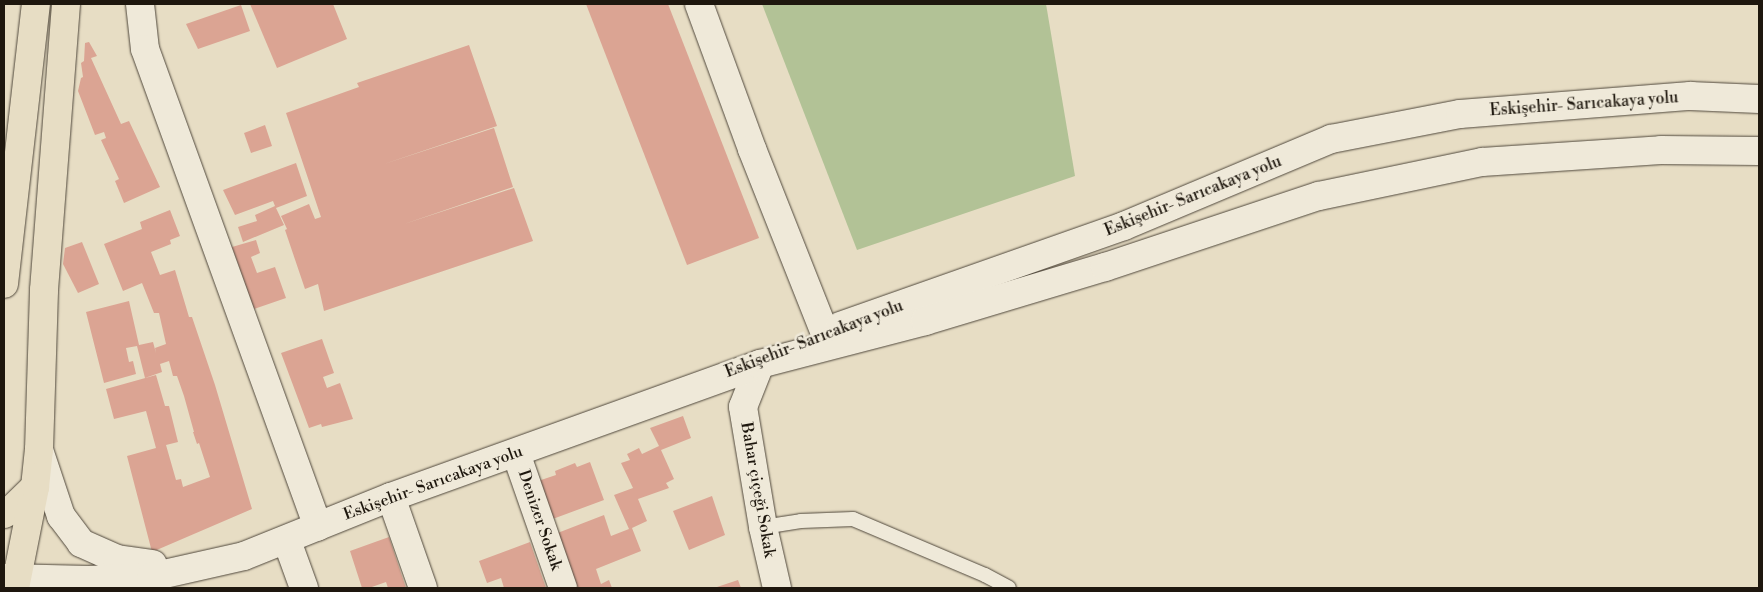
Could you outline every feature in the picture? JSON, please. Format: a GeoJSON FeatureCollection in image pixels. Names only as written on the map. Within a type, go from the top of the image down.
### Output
{"type":"FeatureCollection","features":[{"type":"Feature","properties":{"kind":"highway"},"geometry":{"type":"LineString","coordinates":[[4,284],[36,4]]}},
{"type":"Feature","properties":{"kind":"highway"},"geometry":{"type":"LineString","coordinates":[[12,581],[35,487],[39,450],[44,290],[66,4]]}},
{"type":"Feature","properties":{"kind":"highway"},"geometry":{"type":"LineString","coordinates":[[4,514],[10,511],[35,487]]}},
{"type":"Feature","properties":{"kind":"main road"},"geometry":{"type":"LineString","coordinates":[[140,4],[145,49],[318,527]]}},
{"type":"Feature","properties":{"kind":"main road"},"geometry":{"type":"LineString","coordinates":[[699,4],[752,149],[824,333]]}},
{"type":"Feature","properties":{"kind":"main road","name":"Eskişehir- Sarıcakaya yolu"},"geometry":{"type":"LineString","coordinates":[[651,404],[824,333],[1124,226],[1331,139],[1460,114],[1690,96],[1759,99]]}},
{"type":"Feature","properties":{"kind":"main road","name":"Eskişehir- Sarıcakaya yolu"},"geometry":{"type":"LineString","coordinates":[[244,556],[287,541],[391,497],[760,364],[925,321],[1105,267],[1319,196],[1482,162],[1661,150],[1759,151]]}},
{"type":"Feature","properties":{"kind":"main road","name":"Bahar çiçeği Sokak"},"geometry":{"type":"LineString","coordinates":[[760,364],[743,407],[763,527],[777,588]]}},
{"type":"Feature","properties":{"kind":"main road"},"geometry":{"type":"LineString","coordinates":[[39,450],[61,516],[82,543],[117,559],[155,564],[244,556]]}},
{"type":"Feature","properties":{"kind":"main road","name":"Denizer Sokak"},"geometry":{"type":"LineString","coordinates":[[516,453],[563,588]]}},
{"type":"Feature","properties":{"kind":"main road"},"geometry":{"type":"LineString","coordinates":[[391,497],[422,588]]}},
{"type":"Feature","properties":{"kind":"main road"},"geometry":{"type":"LineString","coordinates":[[287,541],[304,588]]}},
{"type":"Feature","properties":{"kind":"main road"},"geometry":{"type":"LineString","coordinates":[[12,581],[151,577],[244,556]]}},
{"type":"Feature","properties":{"kind":"main road"},"geometry":{"type":"LineString","coordinates":[[190,588],[244,556]]}},
{"type":"Feature","properties":{"kind":"lane"},"geometry":{"type":"LineString","coordinates":[[763,527],[801,521],[853,520],[985,575],[1009,588]]}},
{"type":"Feature","properties":{"kind":"green space"},"geometry":{"type":"Polygon","coordinates":[[[762,4],[1046,4],[1075,176],[857,250],[762,4]]]}},
{"type":"Feature","properties":{"kind":"building"},"geometry":{"type":"Polygon","coordinates":[[[250,4],[333,4],[347,39],[277,68],[250,4]]]}},
{"type":"Feature","properties":{"kind":"building"},"geometry":{"type":"Polygon","coordinates":[[[586,4],[668,4],[759,238],[687,265],[586,4]]]}},
{"type":"Feature","properties":{"kind":"building"},"geometry":{"type":"Polygon","coordinates":[[[241,5],[250,31],[198,49],[186,24],[241,5]]]}},
{"type":"Feature","properties":{"kind":"building"},"geometry":{"type":"Polygon","coordinates":[[[89,42],[97,56],[91,58],[121,124],[129,121],[160,187],[124,203],[115,181],[119,179],[101,140],[106,138],[104,132],[95,135],[78,91],[81,78],[83,77],[81,63],[84,61],[85,43],[89,42]]]}},
{"type":"Feature","properties":{"kind":"building"},"geometry":{"type":"Polygon","coordinates":[[[469,45],[497,126],[384,164],[494,128],[513,187],[404,224],[514,188],[533,241],[324,311],[318,284],[305,289],[285,230],[287,229],[281,216],[309,204],[315,219],[321,217],[286,113],[359,87],[357,83],[469,45]]]}},
{"type":"Feature","properties":{"kind":"building"},"geometry":{"type":"Polygon","coordinates":[[[265,125],[272,146],[251,153],[244,133],[265,125]]]}},
{"type":"Feature","properties":{"kind":"building"},"geometry":{"type":"Polygon","coordinates":[[[296,163],[307,196],[276,208],[284,225],[243,242],[238,227],[257,221],[255,215],[275,206],[273,201],[235,215],[223,190],[296,163]]]}},
{"type":"Feature","properties":{"kind":"building"},"geometry":{"type":"Polygon","coordinates":[[[170,210],[180,236],[170,240],[171,244],[151,252],[160,275],[175,270],[189,317],[192,317],[215,385],[252,509],[152,552],[127,456],[156,448],[146,411],[114,419],[106,389],[156,375],[165,406],[169,406],[178,442],[166,445],[176,480],[181,479],[183,487],[210,477],[199,443],[197,444],[193,432],[177,376],[173,376],[169,361],[160,364],[162,372],[145,378],[137,346],[126,348],[129,362],[133,361],[136,374],[104,383],[86,312],[129,301],[139,345],[153,342],[156,353],[155,348],[166,344],[159,313],[154,313],[142,283],[123,291],[104,244],[142,229],[140,222],[170,210]]]}},
{"type":"Feature","properties":{"kind":"building"},"geometry":{"type":"Polygon","coordinates":[[[256,240],[260,253],[251,257],[257,273],[275,267],[286,298],[254,309],[232,247],[256,240]]]}},
{"type":"Feature","properties":{"kind":"building"},"geometry":{"type":"Polygon","coordinates":[[[82,242],[99,284],[78,293],[63,264],[65,248],[82,242]]]}},
{"type":"Feature","properties":{"kind":"building"},"geometry":{"type":"Polygon","coordinates":[[[322,339],[334,373],[323,377],[327,388],[340,383],[353,419],[322,427],[321,424],[309,428],[281,353],[322,339]]]}},
{"type":"Feature","properties":{"kind":"building"},"geometry":{"type":"Polygon","coordinates":[[[683,416],[691,438],[661,450],[674,479],[666,483],[669,488],[638,499],[647,521],[632,528],[641,551],[596,569],[601,584],[609,580],[612,588],[574,588],[555,534],[604,515],[611,536],[629,529],[614,495],[633,488],[621,463],[630,460],[627,454],[639,448],[642,454],[659,446],[650,428],[683,416]]]}},
{"type":"Feature","properties":{"kind":"building"},"geometry":{"type":"Polygon","coordinates":[[[590,462],[604,500],[550,520],[538,481],[556,475],[555,471],[575,463],[577,467],[590,462]]]}},
{"type":"Feature","properties":{"kind":"building"},"geometry":{"type":"Polygon","coordinates":[[[712,496],[725,535],[689,550],[673,511],[712,496]]]}},
{"type":"Feature","properties":{"kind":"building"},"geometry":{"type":"Polygon","coordinates":[[[389,537],[406,588],[388,588],[386,582],[369,588],[362,588],[350,551],[389,537]]]}},
{"type":"Feature","properties":{"kind":"building"},"geometry":{"type":"Polygon","coordinates":[[[530,542],[546,588],[504,588],[501,578],[487,583],[479,561],[530,542]]]}},
{"type":"Feature","properties":{"kind":"building"},"geometry":{"type":"Polygon","coordinates":[[[738,580],[741,588],[714,588],[738,580]]]}}]}
